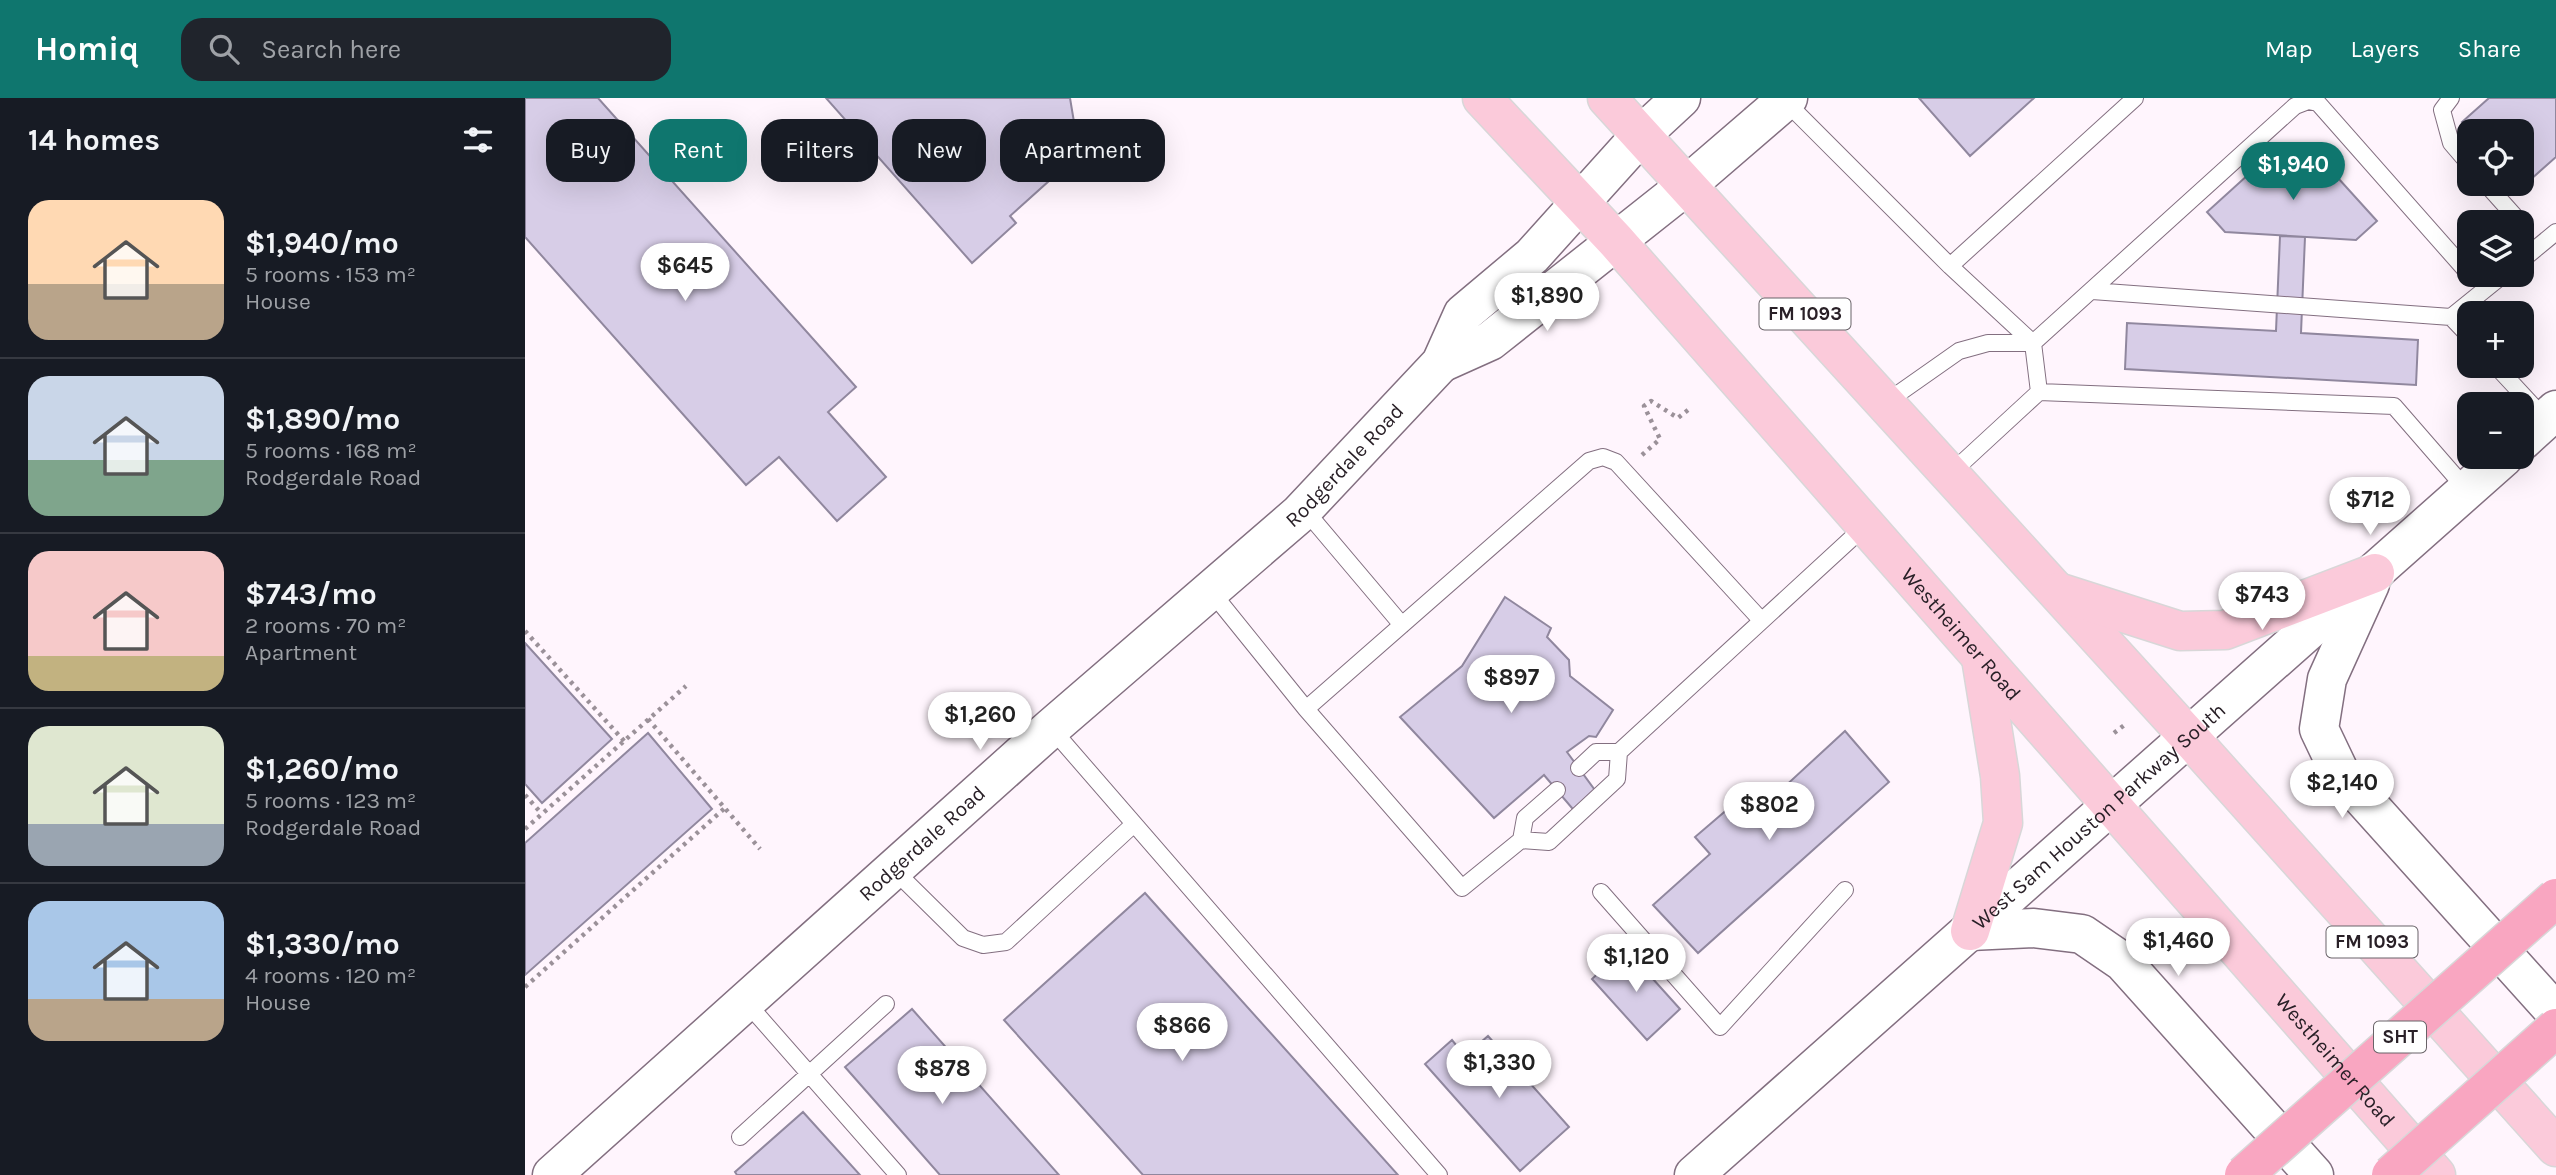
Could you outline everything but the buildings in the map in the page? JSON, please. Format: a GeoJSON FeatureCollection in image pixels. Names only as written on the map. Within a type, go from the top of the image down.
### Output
{"type":"FeatureCollection","features":[{"type":"Feature","properties":{"kind":"highway","name":"SHT"},"geometry":{"type":"LineString","coordinates":[[2244,1175],[2556,898]]}},
{"type":"Feature","properties":{"kind":"highway"},"geometry":{"type":"LineString","coordinates":[[2391,1175],[2556,1028]]}},
{"type":"Feature","properties":{"kind":"main road","name":"Westheimer Road"},"geometry":{"type":"LineString","coordinates":[[1482,98],[1616,241],[2436,1175]]}},
{"type":"Feature","properties":{"kind":"main road","name":"FM 1093"},"geometry":{"type":"LineString","coordinates":[[1607,98],[2189,737],[2556,1147]]}},
{"type":"Feature","properties":{"kind":"main road","name":"Rodgerdale Road"},"geometry":{"type":"LineString","coordinates":[[552,1175],[1051,728],[1304,509],[1441,363],[1463,314],[1532,256],[1641,135],[1681,98]]}},
{"type":"Feature","properties":{"kind":"main road","name":"Rodgerdale Road"},"geometry":{"type":"LineString","coordinates":[[1441,363],[1490,341],[1688,185],[1786,99]]}},
{"type":"Feature","properties":{"kind":"main road","name":"West Sam Houston Parkway South"},"geometry":{"type":"LineString","coordinates":[[1694,1175],[2491,469]]}},
{"type":"Feature","properties":{"kind":"main road"},"geometry":{"type":"LineString","coordinates":[[2056,591],[2180,631],[2225,630],[2375,573]]}},
{"type":"Feature","properties":{"kind":"main road"},"geometry":{"type":"LineString","coordinates":[[2375,573],[2327,679],[2319,730],[2340,773],[2556,1013]]}},
{"type":"Feature","properties":{"kind":"main road"},"geometry":{"type":"LineString","coordinates":[[1982,658],[2004,823],[1970,931],[2034,928],[2082,934],[2123,962],[2314,1175]]}},
{"type":"Feature","properties":{"kind":"lane"},"geometry":{"type":"LineString","coordinates":[[1950,266],[2135,98]]}},
{"type":"Feature","properties":{"kind":"lane"},"geometry":{"type":"LineString","coordinates":[[2451,98],[2442,110],[2451,143],[2457,150]]}},
{"type":"Feature","properties":{"kind":"lane"},"geometry":{"type":"LineString","coordinates":[[1786,99],[1950,266],[2033,343],[2039,392]]}},
{"type":"Feature","properties":{"kind":"lane"},"geometry":{"type":"LineString","coordinates":[[1885,403],[1959,351],[1988,343],[2033,343],[2295,106],[2308,101],[2318,103],[2457,259]]}},
{"type":"Feature","properties":{"kind":"lane"},"geometry":{"type":"LineString","coordinates":[[2497,196],[2509,210]]}},
{"type":"Feature","properties":{"kind":"lane"},"geometry":{"type":"LineString","coordinates":[[2534,251],[2556,232]]}},
{"type":"Feature","properties":{"kind":"lane"},"geometry":{"type":"LineString","coordinates":[[2534,239],[2540,246]]}},
{"type":"Feature","properties":{"kind":"lane"},"geometry":{"type":"LineString","coordinates":[[2451,317],[2488,287]]}},
{"type":"Feature","properties":{"kind":"lane"},"geometry":{"type":"LineString","coordinates":[[2092,291],[2451,317],[2457,323]]}},
{"type":"Feature","properties":{"kind":"lane"},"geometry":{"type":"LineString","coordinates":[[2505,378],[2541,424]]}},
{"type":"Feature","properties":{"kind":"lane"},"geometry":{"type":"LineString","coordinates":[[1950,474],[2039,392],[2394,407],[2467,490]]}},
{"type":"Feature","properties":{"kind":"lane"},"geometry":{"type":"LineString","coordinates":[[1306,709],[1589,461],[1603,457],[1616,461],[1761,620]]}},
{"type":"Feature","properties":{"kind":"lane"},"geometry":{"type":"LineString","coordinates":[[1304,509],[1402,625]]}},
{"type":"Feature","properties":{"kind":"lane"},"geometry":{"type":"LineString","coordinates":[[1579,768],[1596,752],[1619,752],[1865,526]]}},
{"type":"Feature","properties":{"kind":"lane"},"geometry":{"type":"LineString","coordinates":[[1210,590],[1306,709],[1462,888],[1521,840],[1525,818],[1557,790]]}},
{"type":"Feature","properties":{"kind":"lane"},"geometry":{"type":"LineString","coordinates":[[1051,728],[1439,1175]]}},
{"type":"Feature","properties":{"kind":"lane"},"geometry":{"type":"LineString","coordinates":[[1521,840],[1549,842],[1618,779],[1619,752]]}},
{"type":"Feature","properties":{"kind":"lane"},"geometry":{"type":"LineString","coordinates":[[894,870],[963,939],[983,945],[1006,942],[1134,824]]}},
{"type":"Feature","properties":{"kind":"lane"},"geometry":{"type":"LineString","coordinates":[[1601,892],[1720,1027],[1846,890]]}},
{"type":"Feature","properties":{"kind":"lane"},"geometry":{"type":"LineString","coordinates":[[746,1002],[898,1175]]}},
{"type":"Feature","properties":{"kind":"lane"},"geometry":{"type":"LineString","coordinates":[[740,1137],[886,1003]]}},
{"type":"Feature","properties":{"kind":"path"},"geometry":{"type":"LineString","coordinates":[[1624,471],[1660,439],[1644,406],[1651,401],[1678,418],[1688,410]]}},
{"type":"Feature","properties":{"kind":"path"},"geometry":{"type":"LineString","coordinates":[[525,631],[625,742]]}},
{"type":"Feature","properties":{"kind":"path"},"geometry":{"type":"LineString","coordinates":[[525,829],[686,686]]}},
{"type":"Feature","properties":{"kind":"path"},"geometry":{"type":"LineString","coordinates":[[648,719],[760,849]]}},
{"type":"Feature","properties":{"kind":"path"},"geometry":{"type":"LineString","coordinates":[[2114,733],[2127,722]]}},
{"type":"Feature","properties":{"kind":"path"},"geometry":{"type":"LineString","coordinates":[[525,795],[542,814]]}},
{"type":"Feature","properties":{"kind":"path"},"geometry":{"type":"LineString","coordinates":[[525,987],[726,807]]}}]}
